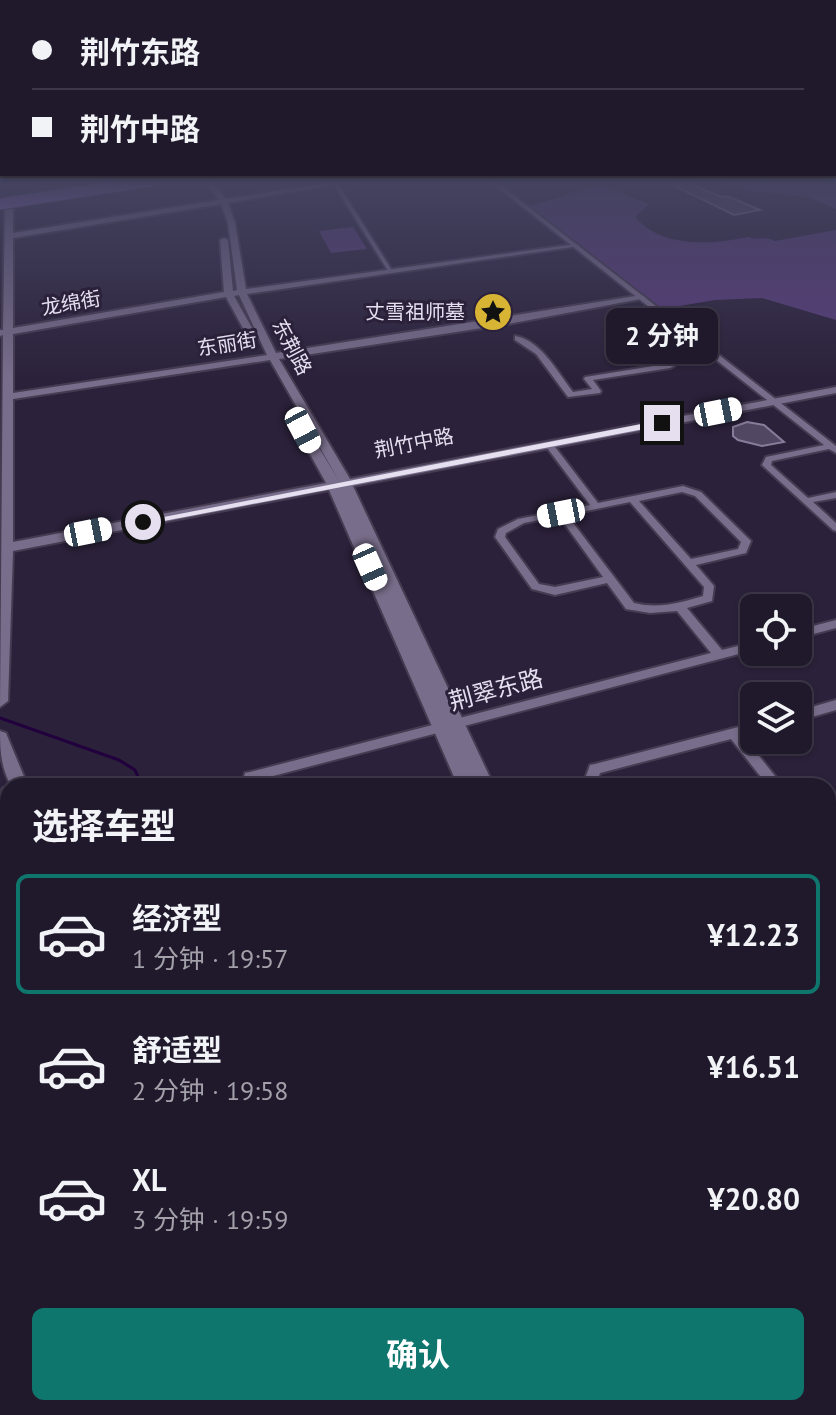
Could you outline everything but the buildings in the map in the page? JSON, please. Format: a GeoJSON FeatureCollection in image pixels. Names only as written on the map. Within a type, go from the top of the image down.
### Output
{"type":"FeatureCollection","features":[{"type":"Feature","properties":{"kind":"street"},"geometry":{"type":"LineString","coordinates":[[0,701],[8,397],[3,333],[10,247]]}},
{"type":"Feature","properties":{"kind":"street","name":"东荆路"},"geometry":{"type":"LineString","coordinates":[[229,247],[235,293],[338,482],[481,778]]}},
{"type":"Feature","properties":{"kind":"street"},"geometry":{"type":"LineString","coordinates":[[376,247],[391,271]]}},
{"type":"Feature","properties":{"kind":"street","name":"龙绵街"},"geometry":{"type":"LineString","coordinates":[[3,333],[235,293],[568,247]]}},
{"type":"Feature","properties":{"kind":"street"},"geometry":{"type":"LineString","coordinates":[[577,247],[833,448]]}},
{"type":"Feature","properties":{"kind":"street","name":"东丽街"},"geometry":{"type":"LineString","coordinates":[[8,397],[642,298]]}},
{"type":"Feature","properties":{"kind":"street"},"geometry":{"type":"LineString","coordinates":[[518,338],[539,352],[571,395],[597,391],[588,379],[670,366],[668,360],[711,353]]}},
{"type":"Feature","properties":{"kind":"street","name":"荆竹中路"},"geometry":{"type":"LineString","coordinates":[[338,482],[836,387]]}},
{"type":"Feature","properties":{"kind":"street","name":"荆竹中路"},"geometry":{"type":"LineString","coordinates":[[338,482],[549,445],[772,399]]}},
{"type":"Feature","properties":{"kind":"street"},"geometry":{"type":"LineString","coordinates":[[549,445],[596,506]]}},
{"type":"Feature","properties":{"kind":"street"},"geometry":{"type":"LineString","coordinates":[[833,448],[769,459],[766,465],[836,528]]}},
{"type":"Feature","properties":{"kind":"street","name":"东荆路"},"geometry":{"type":"LineString","coordinates":[[338,482],[463,778]]}},
{"type":"Feature","properties":{"kind":"street"},"geometry":{"type":"LineString","coordinates":[[2,544],[338,482]]}},
{"type":"Feature","properties":{"kind":"street"},"geometry":{"type":"LineString","coordinates":[[609,579],[555,591],[536,587],[500,537],[501,531],[510,524],[683,489],[691,491],[746,541],[742,551],[689,563]]}},
{"type":"Feature","properties":{"kind":"street"},"geometry":{"type":"LineString","coordinates":[[806,501],[836,495]]}},
{"type":"Feature","properties":{"kind":"street"},"geometry":{"type":"LineString","coordinates":[[561,513],[630,606],[648,612],[680,607],[708,598],[709,586],[633,500]]}},
{"type":"Feature","properties":{"kind":"street"},"geometry":{"type":"LineString","coordinates":[[680,607],[719,655]]}},
{"type":"Feature","properties":{"kind":"street"},"geometry":{"type":"LineString","coordinates":[[812,630],[836,624]]}},
{"type":"Feature","properties":{"kind":"street","name":"荆翠东路"},"geometry":{"type":"LineString","coordinates":[[250,777],[740,650]]}},
{"type":"Feature","properties":{"kind":"street"},"geometry":{"type":"LineString","coordinates":[[812,712],[836,705]]}},
{"type":"Feature","properties":{"kind":"street"},"geometry":{"type":"LineString","coordinates":[[593,778],[595,769],[740,732]]}},
{"type":"Feature","properties":{"kind":"street"},"geometry":{"type":"LineString","coordinates":[[734,734],[767,778]]}},
{"type":"Feature","properties":{"kind":"street"},"geometry":{"type":"LineString","coordinates":[[0,738],[10,778]]}},
{"type":"Feature","properties":{"kind":"shaded area"},"geometry":{"type":"Polygon","coordinates":[[[328,247],[367,249],[331,253],[328,247]]]}},
{"type":"Feature","properties":{"kind":"shaded area"},"geometry":{"type":"Polygon","coordinates":[[[580,247],[836,247],[836,320],[762,298],[715,300],[662,309],[580,247]]]}},
{"type":"Feature","properties":{"kind":"waterway"},"geometry":{"type":"LineString","coordinates":[[0,718],[119,760],[135,770],[138,778]]}},
{"type":"Feature","properties":{"kind":"place","name":"丈雪祖师墓"},"geometry":{"type":"Point","coordinates":[493,312]}},
{"type":"Feature","properties":{"kind":"route"},"geometry":{"type":"LineString","coordinates":[[143,522],[662,423]]}}]}
